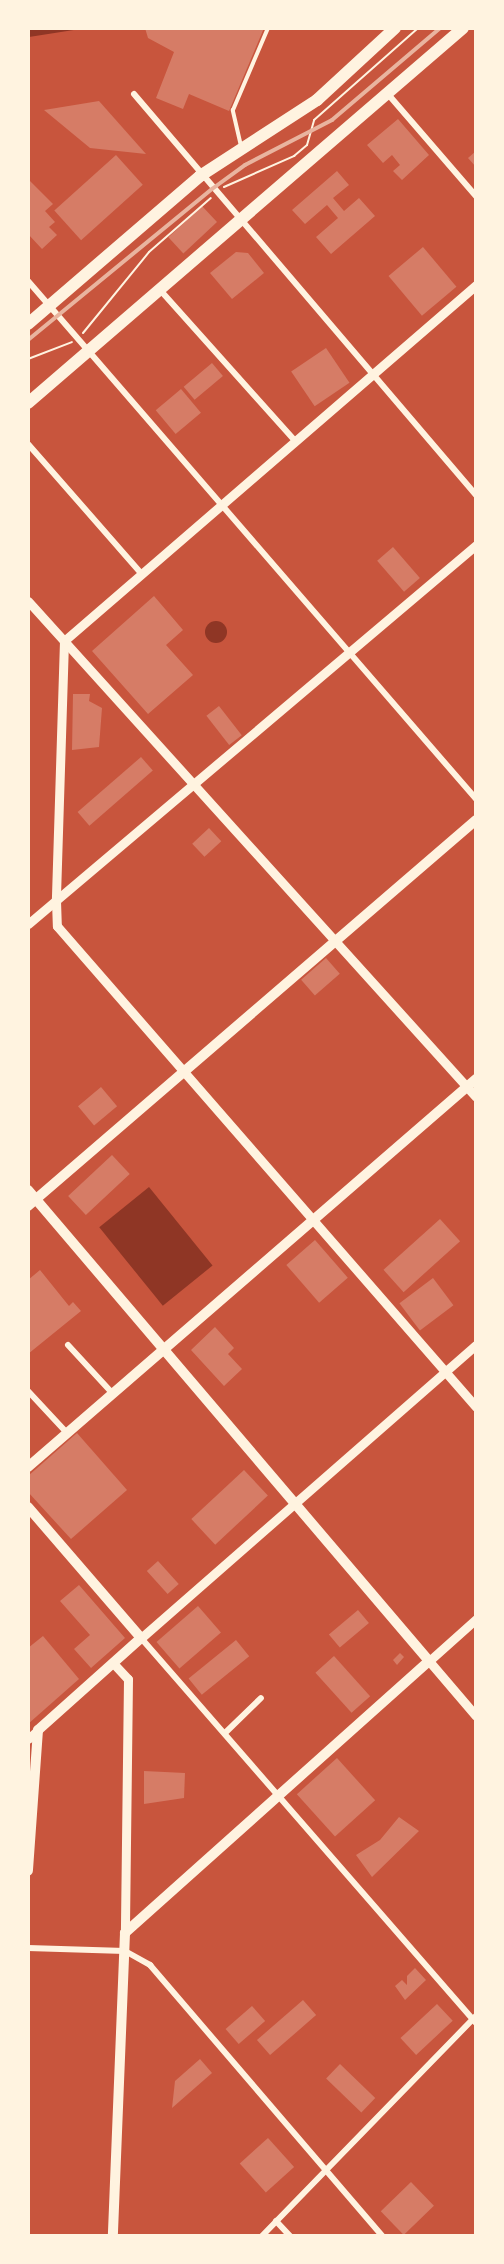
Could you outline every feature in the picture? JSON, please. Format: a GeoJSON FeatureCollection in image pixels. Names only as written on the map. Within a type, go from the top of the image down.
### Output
{"type":"FeatureCollection","features":[{"type":"Feature","properties":{"kind":"highway"},"geometry":{"type":"LineString","coordinates":[[28,324],[200,176],[241,146],[317,100],[395,28]]}},
{"type":"Feature","properties":{"kind":"highway"},"geometry":{"type":"LineString","coordinates":[[28,403],[161,291],[387,92],[464,28]]}},
{"type":"Feature","properties":{"kind":"main road"},"geometry":{"type":"LineString","coordinates":[[33,1202],[476,820]]}},
{"type":"Feature","properties":{"kind":"main road"},"geometry":{"type":"LineString","coordinates":[[28,1467],[476,1079]]}},
{"type":"Feature","properties":{"kind":"main road"},"geometry":{"type":"LineString","coordinates":[[28,1190],[33,1202],[164,1349],[429,1661],[125,1933],[113,2235]]}},
{"type":"Feature","properties":{"kind":"main road"},"geometry":{"type":"LineString","coordinates":[[28,1507],[141,1638],[38,1730],[29,1823],[28,1872]]}},
{"type":"Feature","properties":{"kind":"street"},"geometry":{"type":"LineString","coordinates":[[387,92],[476,196]]}},
{"type":"Feature","properties":{"kind":"street"},"geometry":{"type":"LineString","coordinates":[[134,94],[239,222],[476,495]]}},
{"type":"Feature","properties":{"kind":"street"},"geometry":{"type":"LineString","coordinates":[[28,281],[219,506],[476,799]]}},
{"type":"Feature","properties":{"kind":"street"},"geometry":{"type":"LineString","coordinates":[[476,285],[64,641],[56,902],[57,926],[476,1407]]}},
{"type":"Feature","properties":{"kind":"street"},"geometry":{"type":"LineString","coordinates":[[161,291],[295,441]]}},
{"type":"Feature","properties":{"kind":"street"},"geometry":{"type":"LineString","coordinates":[[28,444],[142,574]]}},
{"type":"Feature","properties":{"kind":"street"},"geometry":{"type":"LineString","coordinates":[[28,924],[195,786],[476,545]]}},
{"type":"Feature","properties":{"kind":"street"},"geometry":{"type":"LineString","coordinates":[[28,601],[476,1097]]}},
{"type":"Feature","properties":{"kind":"street"},"geometry":{"type":"LineString","coordinates":[[68,1345],[113,1394]]}},
{"type":"Feature","properties":{"kind":"street"},"geometry":{"type":"LineString","coordinates":[[262,2235],[474,2019],[280,1794],[141,1638],[476,1345]]}},
{"type":"Feature","properties":{"kind":"street"},"geometry":{"type":"LineString","coordinates":[[28,1391],[67,1433]]}},
{"type":"Feature","properties":{"kind":"street"},"geometry":{"type":"LineString","coordinates":[[476,1619],[429,1661],[476,1716]]}},
{"type":"Feature","properties":{"kind":"street"},"geometry":{"type":"LineString","coordinates":[[113,1663],[128,1679],[125,1933]]}},
{"type":"Feature","properties":{"kind":"street"},"geometry":{"type":"LineString","coordinates":[[225,1733],[261,1698]]}},
{"type":"Feature","properties":{"kind":"street"},"geometry":{"type":"LineString","coordinates":[[28,1739],[38,1730]]}},
{"type":"Feature","properties":{"kind":"street"},"geometry":{"type":"LineString","coordinates":[[28,1948],[125,1951],[150,1965],[382,2235]]}},
{"type":"Feature","properties":{"kind":"street"},"geometry":{"type":"LineString","coordinates":[[276,2221],[290,2235]]}},
{"type":"Feature","properties":{"kind":"lane"},"geometry":{"type":"LineString","coordinates":[[241,146],[233,110],[268,28]]}},
{"type":"Feature","properties":{"kind":"shaded area"},"geometry":{"type":"Polygon","coordinates":[[[29,28],[80,28],[80,29],[29,37],[29,28]]]}},
{"type":"Feature","properties":{"kind":"shaded area"},"geometry":{"type":"Polygon","coordinates":[[[216,621],[224,624],[227,632],[224,640],[216,643],[208,640],[205,632],[208,624],[216,621]]]}},
{"type":"Feature","properties":{"kind":"shaded area"},"geometry":{"type":"Polygon","coordinates":[[[149,1187],[213,1265],[163,1306],[99,1227],[149,1187]]]}},
{"type":"Feature","properties":{"kind":"building"},"geometry":{"type":"Polygon","coordinates":[[[145,28],[264,28],[229,111],[189,94],[183,109],[156,98],[174,52],[148,38],[145,28]]]}},
{"type":"Feature","properties":{"kind":"building"},"geometry":{"type":"Polygon","coordinates":[[[99,101],[146,154],[90,148],[44,110],[99,101]]]}},
{"type":"Feature","properties":{"kind":"building"},"geometry":{"type":"Polygon","coordinates":[[[398,119],[429,155],[402,180],[393,171],[400,165],[392,155],[383,163],[367,145],[398,119]]]}},
{"type":"Feature","properties":{"kind":"building"},"geometry":{"type":"Polygon","coordinates":[[[476,151],[476,167],[468,158],[476,151]]]}},
{"type":"Feature","properties":{"kind":"building"},"geometry":{"type":"Polygon","coordinates":[[[116,155],[143,185],[81,240],[54,211],[116,155]]]}},
{"type":"Feature","properties":{"kind":"building"},"geometry":{"type":"Polygon","coordinates":[[[337,171],[349,185],[333,198],[344,211],[359,198],[375,216],[331,254],[316,237],[338,218],[327,205],[305,224],[292,210],[337,171]]]}},
{"type":"Feature","properties":{"kind":"building"},"geometry":{"type":"Polygon","coordinates":[[[28,179],[53,204],[45,211],[55,222],[49,227],[57,235],[42,249],[28,234],[28,179]]]}},
{"type":"Feature","properties":{"kind":"building"},"geometry":{"type":"Polygon","coordinates":[[[202,206],[217,222],[183,253],[168,237],[202,206]]]}},
{"type":"Feature","properties":{"kind":"building"},"geometry":{"type":"Polygon","coordinates":[[[423,247],[456,287],[422,316],[389,276],[423,247]]]}},
{"type":"Feature","properties":{"kind":"building"},"geometry":{"type":"Polygon","coordinates":[[[236,252],[248,253],[264,273],[232,299],[210,273],[236,252]]]}},
{"type":"Feature","properties":{"kind":"building"},"geometry":{"type":"Polygon","coordinates":[[[326,348],[349,383],[315,406],[291,371],[326,348]]]}},
{"type":"Feature","properties":{"kind":"building"},"geometry":{"type":"Polygon","coordinates":[[[212,363],[223,376],[195,400],[184,387],[212,363]]]}},
{"type":"Feature","properties":{"kind":"building"},"geometry":{"type":"Polygon","coordinates":[[[181,389],[201,413],[176,434],[156,410],[181,389]]]}},
{"type":"Feature","properties":{"kind":"building"},"geometry":{"type":"Polygon","coordinates":[[[393,547],[420,578],[404,592],[377,561],[393,547]]]}},
{"type":"Feature","properties":{"kind":"building"},"geometry":{"type":"Polygon","coordinates":[[[154,596],[183,630],[166,645],[193,675],[148,714],[92,651],[154,596]]]}},
{"type":"Feature","properties":{"kind":"building"},"geometry":{"type":"Polygon","coordinates":[[[73,694],[90,694],[89,701],[102,708],[99,747],[72,750],[73,694]]]}},
{"type":"Feature","properties":{"kind":"building"},"geometry":{"type":"Polygon","coordinates":[[[219,706],[242,735],[229,745],[206,716],[219,706]]]}},
{"type":"Feature","properties":{"kind":"building"},"geometry":{"type":"Polygon","coordinates":[[[141,757],[153,771],[89,826],[78,812],[141,757]]]}},
{"type":"Feature","properties":{"kind":"building"},"geometry":{"type":"Polygon","coordinates":[[[209,828],[221,841],[204,857],[192,844],[209,828]]]}},
{"type":"Feature","properties":{"kind":"building"},"geometry":{"type":"Polygon","coordinates":[[[326,958],[340,974],[315,995],[301,980],[326,958]]]}},
{"type":"Feature","properties":{"kind":"building"},"geometry":{"type":"Polygon","coordinates":[[[101,1087],[117,1106],[94,1125],[78,1106],[101,1087]]]}},
{"type":"Feature","properties":{"kind":"building"},"geometry":{"type":"Polygon","coordinates":[[[112,1155],[130,1174],[86,1215],[68,1196],[112,1155]]]}},
{"type":"Feature","properties":{"kind":"building"},"geometry":{"type":"Polygon","coordinates":[[[440,1219],[460,1241],[404,1292],[384,1270],[440,1219]]]}},
{"type":"Feature","properties":{"kind":"building"},"geometry":{"type":"Polygon","coordinates":[[[315,1240],[348,1278],[319,1303],[286,1265],[315,1240]]]}},
{"type":"Feature","properties":{"kind":"building"},"geometry":{"type":"Polygon","coordinates":[[[40,1270],[69,1306],[73,1302],[81,1311],[28,1354],[28,1280],[40,1270]]]}},
{"type":"Feature","properties":{"kind":"building"},"geometry":{"type":"Polygon","coordinates":[[[433,1278],[453,1305],[420,1330],[399,1303],[433,1278]]]}},
{"type":"Feature","properties":{"kind":"building"},"geometry":{"type":"Polygon","coordinates":[[[215,1327],[234,1348],[228,1354],[242,1369],[224,1386],[191,1350],[215,1327]]]}},
{"type":"Feature","properties":{"kind":"building"},"geometry":{"type":"Polygon","coordinates":[[[77,1433],[127,1490],[71,1539],[28,1492],[28,1476],[77,1433]]]}},
{"type":"Feature","properties":{"kind":"building"},"geometry":{"type":"Polygon","coordinates":[[[244,1470],[268,1496],[215,1545],[191,1519],[244,1470]]]}},
{"type":"Feature","properties":{"kind":"building"},"geometry":{"type":"Polygon","coordinates":[[[158,1561],[179,1584],[168,1594],[147,1571],[158,1561]]]}},
{"type":"Feature","properties":{"kind":"building"},"geometry":{"type":"Polygon","coordinates":[[[79,1585],[125,1638],[91,1668],[74,1649],[90,1635],[60,1601],[79,1585]]]}},
{"type":"Feature","properties":{"kind":"building"},"geometry":{"type":"Polygon","coordinates":[[[198,1606],[221,1632],[179,1668],[156,1642],[198,1606]]]}},
{"type":"Feature","properties":{"kind":"building"},"geometry":{"type":"Polygon","coordinates":[[[358,1610],[369,1623],[340,1647],[329,1634],[358,1610]]]}},
{"type":"Feature","properties":{"kind":"building"},"geometry":{"type":"Polygon","coordinates":[[[43,1636],[79,1679],[28,1724],[28,1648],[43,1636]]]}},
{"type":"Feature","properties":{"kind":"building"},"geometry":{"type":"Polygon","coordinates":[[[236,1640],[249,1656],[202,1695],[189,1678],[236,1640]]]}},
{"type":"Feature","properties":{"kind":"building"},"geometry":{"type":"Polygon","coordinates":[[[400,1653],[404,1657],[397,1665],[393,1660],[400,1653]]]}},
{"type":"Feature","properties":{"kind":"building"},"geometry":{"type":"Polygon","coordinates":[[[334,1656],[370,1696],[352,1713],[315,1673],[334,1656]]]}},
{"type":"Feature","properties":{"kind":"building"},"geometry":{"type":"Polygon","coordinates":[[[337,1758],[375,1800],[335,1836],[297,1794],[337,1758]]]}},
{"type":"Feature","properties":{"kind":"building"},"geometry":{"type":"Polygon","coordinates":[[[144,1771],[185,1773],[184,1798],[144,1804],[144,1771]]]}},
{"type":"Feature","properties":{"kind":"building"},"geometry":{"type":"Polygon","coordinates":[[[399,1817],[419,1831],[372,1877],[356,1855],[380,1840],[399,1817]]]}},
{"type":"Feature","properties":{"kind":"building"},"geometry":{"type":"Polygon","coordinates":[[[415,1968],[426,1980],[405,2000],[395,1986],[402,1980],[407,1985],[407,1976],[415,1968]]]}},
{"type":"Feature","properties":{"kind":"building"},"geometry":{"type":"Polygon","coordinates":[[[303,2000],[316,2015],[270,2055],[257,2040],[303,2000]]]}},
{"type":"Feature","properties":{"kind":"building"},"geometry":{"type":"Polygon","coordinates":[[[437,2004],[453,2021],[416,2055],[400,2038],[437,2004]]]}},
{"type":"Feature","properties":{"kind":"building"},"geometry":{"type":"Polygon","coordinates":[[[252,2006],[265,2021],[239,2044],[226,2029],[252,2006]]]}},
{"type":"Feature","properties":{"kind":"building"},"geometry":{"type":"Polygon","coordinates":[[[200,2059],[212,2073],[172,2108],[175,2081],[200,2059]]]}},
{"type":"Feature","properties":{"kind":"building"},"geometry":{"type":"Polygon","coordinates":[[[340,2064],[375,2098],[361,2112],[326,2078],[340,2064]]]}},
{"type":"Feature","properties":{"kind":"building"},"geometry":{"type":"Polygon","coordinates":[[[268,2138],[294,2167],[266,2192],[240,2163],[268,2138]]]}},
{"type":"Feature","properties":{"kind":"building"},"geometry":{"type":"Polygon","coordinates":[[[411,2182],[434,2206],[404,2235],[381,2211],[411,2182]]]}},
{"type":"Feature","properties":{"kind":"railway"},"geometry":{"type":"LineString","coordinates":[[28,340],[212,189],[245,165],[332,120],[440,28]]}}]}
